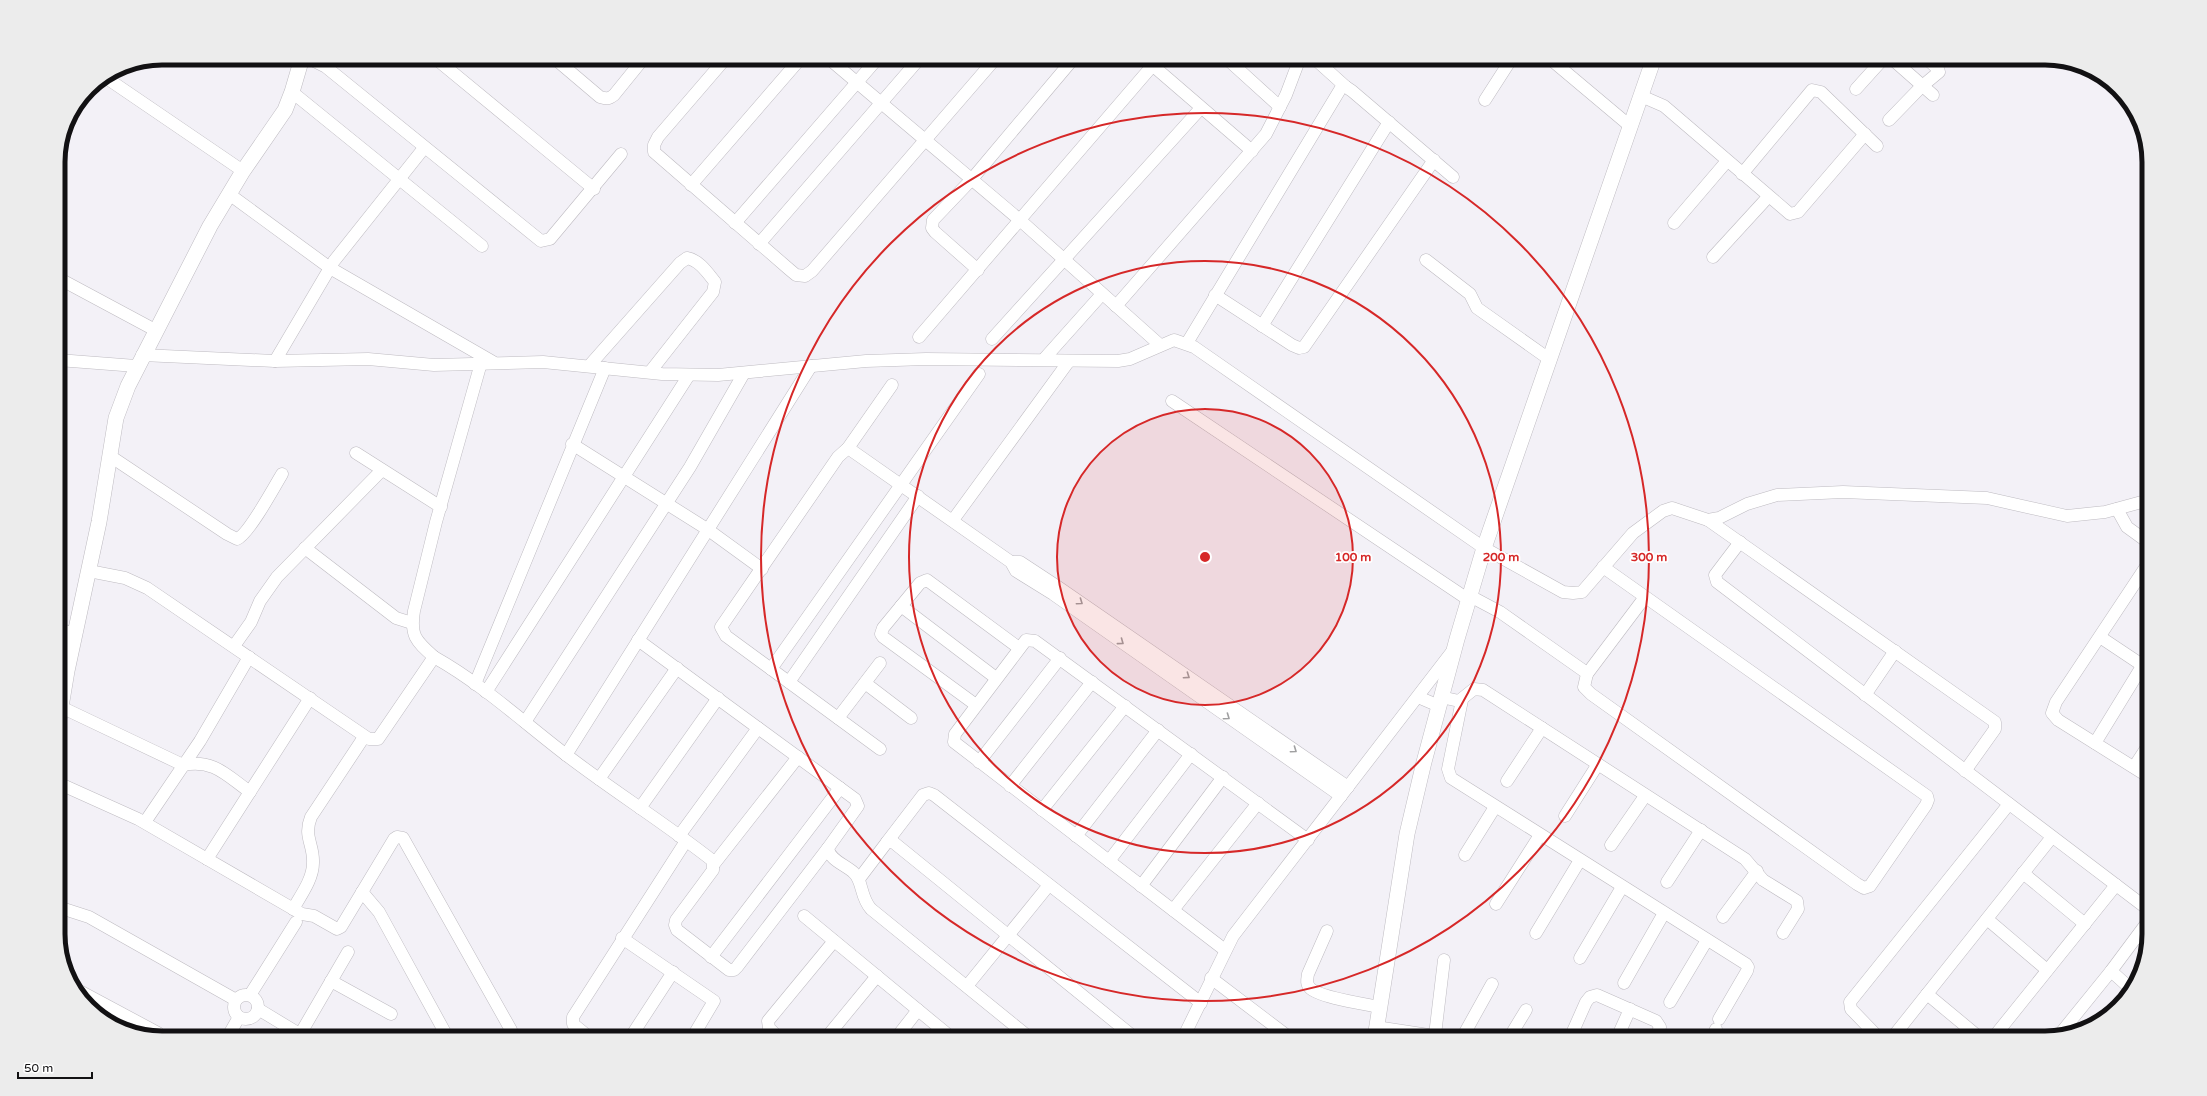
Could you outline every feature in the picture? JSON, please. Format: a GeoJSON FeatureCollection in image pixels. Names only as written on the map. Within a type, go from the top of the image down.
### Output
{"type":"FeatureCollection","features":[{"type":"Feature","properties":{"kind":"street"},"geometry":{"type":"LineString","coordinates":[[65,685],[110,456],[116,418],[139,360],[229,194],[285,110],[300,65]]}},
{"type":"Feature","properties":{"kind":"street"},"geometry":{"type":"LineString","coordinates":[[331,65],[424,148],[541,241],[550,239],[594,189],[622,154]]}},
{"type":"Feature","properties":{"kind":"street"},"geometry":{"type":"LineString","coordinates":[[443,65],[594,189]]}},
{"type":"Feature","properties":{"kind":"street"},"geometry":{"type":"LineString","coordinates":[[566,65],[600,97],[610,98],[638,65]]}},
{"type":"Feature","properties":{"kind":"street"},"geometry":{"type":"LineString","coordinates":[[720,65],[654,145],[654,152],[796,275],[805,276],[812,271],[990,65]]}},
{"type":"Feature","properties":{"kind":"street"},"geometry":{"type":"LineString","coordinates":[[691,185],[795,65]]}},
{"type":"Feature","properties":{"kind":"street"},"geometry":{"type":"LineString","coordinates":[[836,65],[972,179],[1160,345]]}},
{"type":"Feature","properties":{"kind":"street"},"geometry":{"type":"LineString","coordinates":[[735,223],[872,65]]}},
{"type":"Feature","properties":{"kind":"street"},"geometry":{"type":"LineString","coordinates":[[759,244],[914,65]]}},
{"type":"Feature","properties":{"kind":"street"},"geometry":{"type":"LineString","coordinates":[[978,270],[932,228],[933,220],[972,179],[1068,65]]}},
{"type":"Feature","properties":{"kind":"street"},"geometry":{"type":"LineString","coordinates":[[919,337],[1020,221],[1149,65]]}},
{"type":"Feature","properties":{"kind":"street"},"geometry":{"type":"LineString","coordinates":[[1156,65],[1201,108],[1252,151]]}},
{"type":"Feature","properties":{"kind":"street"},"geometry":{"type":"LineString","coordinates":[[1234,65],[1280,107]]}},
{"type":"Feature","properties":{"kind":"street"},"geometry":{"type":"LineString","coordinates":[[1116,306],[1266,134],[1280,107],[1297,65]]}},
{"type":"Feature","properties":{"kind":"street"},"geometry":{"type":"LineString","coordinates":[[1322,65],[1453,177]]}},
{"type":"Feature","properties":{"kind":"street"},"geometry":{"type":"LineString","coordinates":[[1485,100],[1508,65]]}},
{"type":"Feature","properties":{"kind":"street"},"geometry":{"type":"LineString","coordinates":[[1557,65],[1630,126]]}},
{"type":"Feature","properties":{"kind":"street"},"geometry":{"type":"LineString","coordinates":[[1187,1031],[1225,950],[1243,922],[1308,840],[1454,649],[1476,600],[1492,553],[1549,359],[1630,126],[1649,99],[1649,65]]}},
{"type":"Feature","properties":{"kind":"street"},"geometry":{"type":"LineString","coordinates":[[1856,88],[1877,65]]}},
{"type":"Feature","properties":{"kind":"street"},"geometry":{"type":"LineString","coordinates":[[1898,65],[1933,95]]}},
{"type":"Feature","properties":{"kind":"street"},"geometry":{"type":"LineString","coordinates":[[1889,120],[1921,86],[1939,72],[1934,65]]}},
{"type":"Feature","properties":{"kind":"street"},"geometry":{"type":"LineString","coordinates":[[110,80],[243,171]]}},
{"type":"Feature","properties":{"kind":"street"},"geometry":{"type":"LineString","coordinates":[[1187,343],[1338,92],[1346,87]]}},
{"type":"Feature","properties":{"kind":"street"},"geometry":{"type":"LineString","coordinates":[[1742,174],[1812,90],[1821,92],[1877,146]]}},
{"type":"Feature","properties":{"kind":"street"},"geometry":{"type":"LineString","coordinates":[[292,92],[482,246]]}},
{"type":"Feature","properties":{"kind":"street"},"geometry":{"type":"LineString","coordinates":[[1649,99],[1727,161],[1786,213],[1794,214],[1798,212],[1865,134]]}},
{"type":"Feature","properties":{"kind":"street"},"geometry":{"type":"LineString","coordinates":[[992,339],[1201,108]]}},
{"type":"Feature","properties":{"kind":"street"},"geometry":{"type":"LineString","coordinates":[[1262,326],[1389,122]]}},
{"type":"Feature","properties":{"kind":"street"},"geometry":{"type":"LineString","coordinates":[[275,361],[330,268],[424,148]]}},
{"type":"Feature","properties":{"kind":"street"},"geometry":{"type":"LineString","coordinates":[[1215,295],[1292,345],[1299,348],[1304,347],[1434,160]]}},
{"type":"Feature","properties":{"kind":"street"},"geometry":{"type":"LineString","coordinates":[[1674,222],[1727,161]]}},
{"type":"Feature","properties":{"kind":"street"},"geometry":{"type":"LineString","coordinates":[[229,194],[330,268],[494,363]]}},
{"type":"Feature","properties":{"kind":"street"},"geometry":{"type":"LineString","coordinates":[[1713,258],[1768,197]]}},
{"type":"Feature","properties":{"kind":"street"},"geometry":{"type":"LineString","coordinates":[[588,366],[680,263],[687,258],[691,259],[696,262],[715,282],[714,292],[650,372]]}},
{"type":"Feature","properties":{"kind":"street"},"geometry":{"type":"LineString","coordinates":[[1426,260],[1470,294],[1477,308],[1549,359]]}},
{"type":"Feature","properties":{"kind":"street"},"geometry":{"type":"LineString","coordinates":[[65,282],[156,330]]}},
{"type":"Feature","properties":{"kind":"street"},"geometry":{"type":"LineString","coordinates":[[1044,359],[1102,294]]}},
{"type":"Feature","properties":{"kind":"street"},"geometry":{"type":"LineString","coordinates":[[65,360],[275,361],[361,359],[434,365],[543,362],[689,375],[744,374],[866,361],[926,359],[1130,359],[1174,340],[1187,343],[1492,553],[1562,592],[1573,594],[1582,592],[1589,586],[1603,567],[1633,533],[1663,511],[1672,508],[1708,520],[1994,722],[1995,729],[1965,771]]}},
{"type":"Feature","properties":{"kind":"street"},"geometry":{"type":"LineString","coordinates":[[953,520],[1069,360]]}},
{"type":"Feature","properties":{"kind":"street"},"geometry":{"type":"LineString","coordinates":[[481,363],[441,507],[412,623],[417,642],[434,657],[486,692],[566,755],[682,838],[713,861],[714,864]]}},
{"type":"Feature","properties":{"kind":"street"},"geometry":{"type":"LineString","coordinates":[[566,755],[811,366]]}},
{"type":"Feature","properties":{"kind":"street"},"geometry":{"type":"LineString","coordinates":[[475,684],[572,444],[605,368]]}},
{"type":"Feature","properties":{"kind":"street"},"geometry":{"type":"LineString","coordinates":[[525,722],[666,504],[744,374]]}},
{"type":"Feature","properties":{"kind":"street"},"geometry":{"type":"LineString","coordinates":[[771,669],[979,374]]}},
{"type":"Feature","properties":{"kind":"street"},"geometry":{"type":"LineString","coordinates":[[486,692],[689,375]]}},
{"type":"Feature","properties":{"kind":"street"},"geometry":{"type":"LineString","coordinates":[[880,749],[726,636],[721,627],[838,457],[848,448],[892,385]]}},
{"type":"Feature","properties":{"kind":"street"},"geometry":{"type":"LineString","coordinates":[[1172,401],[1587,674]]}},
{"type":"Feature","properties":{"kind":"street"},"geometry":{"type":"LineString","coordinates":[[572,444],[707,529],[762,569]]}},
{"type":"Feature","properties":{"kind":"street"},"geometry":{"type":"LineString","coordinates":[[848,448],[902,484],[1011,562],[1020,562],[1055,590],[1345,792]]}},
{"type":"Feature","properties":{"kind":"street"},"geometry":{"type":"LineString","coordinates":[[356,452],[441,507]]}},
{"type":"Feature","properties":{"kind":"street"},"geometry":{"type":"LineString","coordinates":[[110,456],[221,530],[237,539],[241,538],[251,524],[282,474]]}},
{"type":"Feature","properties":{"kind":"street"},"geometry":{"type":"LineString","coordinates":[[234,646],[251,622],[260,601],[277,577],[382,470]]}},
{"type":"Feature","properties":{"kind":"street"},"geometry":{"type":"LineString","coordinates":[[1708,520],[1777,495],[1843,492],[1987,498],[2066,516],[2111,511],[2142,502]]}},
{"type":"Feature","properties":{"kind":"street"},"geometry":{"type":"LineString","coordinates":[[789,682],[918,496]]}},
{"type":"Feature","properties":{"kind":"street"},"geometry":{"type":"LineString","coordinates":[[2111,511],[2127,527],[2142,538]]}},
{"type":"Feature","properties":{"kind":"street"},"geometry":{"type":"LineString","coordinates":[[1740,542],[1715,576],[1717,582],[2142,905]]}},
{"type":"Feature","properties":{"kind":"street"},"geometry":{"type":"LineString","coordinates":[[305,548],[396,618],[412,623]]}},
{"type":"Feature","properties":{"kind":"street"},"geometry":{"type":"LineString","coordinates":[[1603,567],[1927,796],[1928,800],[1926,805],[1876,880],[1870,886],[1864,888],[1844,875],[1586,690],[1584,683],[1587,674],[1645,597]]}},
{"type":"Feature","properties":{"kind":"street"},"geometry":{"type":"LineString","coordinates":[[88,571],[125,578],[147,588],[310,698],[364,737],[374,740],[378,739],[434,657]]}},
{"type":"Feature","properties":{"kind":"street"},"geometry":{"type":"LineString","coordinates":[[2142,573],[2056,702],[2052,713],[2058,720],[2142,772]]}},
{"type":"Feature","properties":{"kind":"street"},"geometry":{"type":"LineString","coordinates":[[976,705],[881,634],[901,606],[920,583],[927,580],[1019,648]]}},
{"type":"Feature","properties":{"kind":"street"},"geometry":{"type":"LineString","coordinates":[[901,606],[996,678]]}},
{"type":"Feature","properties":{"kind":"street"},"geometry":{"type":"LineString","coordinates":[[65,631],[74,635]]}},
{"type":"Feature","properties":{"kind":"street"},"geometry":{"type":"LineString","coordinates":[[2100,637],[2142,660]]}},
{"type":"Feature","properties":{"kind":"street"},"geometry":{"type":"LineString","coordinates":[[1225,950],[957,746],[953,738],[996,678],[1019,648],[1026,640],[1030,639],[1060,658],[1308,840]]}},
{"type":"Feature","properties":{"kind":"street"},"geometry":{"type":"LineString","coordinates":[[638,640],[718,698],[855,799],[858,806],[828,848],[737,967],[734,970],[729,970],[677,930],[675,925],[676,920],[713,870],[714,864],[798,757]]}},
{"type":"Feature","properties":{"kind":"street"},"geometry":{"type":"LineString","coordinates":[[1454,649],[1449,700],[1449,774],[1456,782],[1495,807],[1746,964],[1748,967],[1716,1029]]}},
{"type":"Feature","properties":{"kind":"street"},"geometry":{"type":"LineString","coordinates":[[1865,695],[1895,651]]}},
{"type":"Feature","properties":{"kind":"street"},"geometry":{"type":"LineString","coordinates":[[145,822],[184,766],[250,657]]}},
{"type":"Feature","properties":{"kind":"street"},"geometry":{"type":"LineString","coordinates":[[979,762],[1060,658]]}},
{"type":"Feature","properties":{"kind":"street"},"geometry":{"type":"LineString","coordinates":[[838,718],[880,663]]}},
{"type":"Feature","properties":{"kind":"street"},"geometry":{"type":"LineString","coordinates":[[599,778],[677,668]]}},
{"type":"Feature","properties":{"kind":"street"},"geometry":{"type":"LineString","coordinates":[[2095,743],[2142,671]]}},
{"type":"Feature","properties":{"kind":"street"},"geometry":{"type":"LineString","coordinates":[[1010,786],[1092,682]]}},
{"type":"Feature","properties":{"kind":"street"},"geometry":{"type":"LineString","coordinates":[[865,683],[911,718]]}},
{"type":"Feature","properties":{"kind":"street"},"geometry":{"type":"LineString","coordinates":[[1418,697],[1449,700],[1478,688],[1598,764],[1645,796],[1701,830],[1745,859],[1766,882],[1797,901],[1798,909],[1783,933]]}},
{"type":"Feature","properties":{"kind":"street"},"geometry":{"type":"LineString","coordinates":[[207,859],[310,698]]}},
{"type":"Feature","properties":{"kind":"street"},"geometry":{"type":"LineString","coordinates":[[640,808],[718,698]]}},
{"type":"Feature","properties":{"kind":"street"},"geometry":{"type":"LineString","coordinates":[[1392,1031],[1381,1030],[1379,1008],[1407,834],[1449,700]]}},
{"type":"Feature","properties":{"kind":"street"},"geometry":{"type":"LineString","coordinates":[[1042,810],[1125,706]]}},
{"type":"Feature","properties":{"kind":"street"},"geometry":{"type":"LineString","coordinates":[[65,709],[184,766],[198,762],[211,765],[250,792]]}},
{"type":"Feature","properties":{"kind":"street"},"geometry":{"type":"LineString","coordinates":[[582,1031],[573,1024],[573,1017],[682,838],[758,728]]}},
{"type":"Feature","properties":{"kind":"street"},"geometry":{"type":"LineString","coordinates":[[1507,781],[1542,728]]}},
{"type":"Feature","properties":{"kind":"street"},"geometry":{"type":"LineString","coordinates":[[1076,836],[1158,730]]}},
{"type":"Feature","properties":{"kind":"street"},"geometry":{"type":"LineString","coordinates":[[293,909],[309,879],[313,868],[314,862],[307,829],[311,817],[364,737]]}},
{"type":"Feature","properties":{"kind":"street"},"geometry":{"type":"LineString","coordinates":[[1109,862],[1190,754]]}},
{"type":"Feature","properties":{"kind":"street"},"geometry":{"type":"LineString","coordinates":[[2134,767],[2142,755]]}},
{"type":"Feature","properties":{"kind":"street"},"geometry":{"type":"LineString","coordinates":[[1565,816],[1598,764]]}},
{"type":"Feature","properties":{"kind":"street"},"geometry":{"type":"LineString","coordinates":[[1141,886],[1223,777]]}},
{"type":"Feature","properties":{"kind":"street"},"geometry":{"type":"LineString","coordinates":[[65,786],[145,822],[293,909],[302,914],[314,916],[334,928],[339,928],[394,840],[397,837],[403,838],[511,1031]]}},
{"type":"Feature","properties":{"kind":"street"},"geometry":{"type":"LineString","coordinates":[[711,957],[840,788]]}},
{"type":"Feature","properties":{"kind":"street"},"geometry":{"type":"LineString","coordinates":[[859,879],[923,795],[929,793],[1201,1003]]}},
{"type":"Feature","properties":{"kind":"street"},"geometry":{"type":"LineString","coordinates":[[1611,846],[1645,796]]}},
{"type":"Feature","properties":{"kind":"street"},"geometry":{"type":"LineString","coordinates":[[1173,910],[1258,803]]}},
{"type":"Feature","properties":{"kind":"street"},"geometry":{"type":"LineString","coordinates":[[1872,1031],[1851,1009],[1850,1002],[2009,804]]}},
{"type":"Feature","properties":{"kind":"street"},"geometry":{"type":"LineString","coordinates":[[1464,856],[1495,807]]}},
{"type":"Feature","properties":{"kind":"street"},"geometry":{"type":"LineString","coordinates":[[1667,882],[1701,830]]}},
{"type":"Feature","properties":{"kind":"street"},"geometry":{"type":"LineString","coordinates":[[1496,904],[1540,835]]}},
{"type":"Feature","properties":{"kind":"street"},"geometry":{"type":"LineString","coordinates":[[1898,1031],[2052,837]]}},
{"type":"Feature","properties":{"kind":"street"},"geometry":{"type":"LineString","coordinates":[[887,842],[893,842],[898,845],[1127,1031]]}},
{"type":"Feature","properties":{"kind":"street"},"geometry":{"type":"LineString","coordinates":[[828,848],[829,853],[859,879],[862,894],[871,909],[1022,1031]]}},
{"type":"Feature","properties":{"kind":"street"},"geometry":{"type":"LineString","coordinates":[[1536,933],[1580,860]]}},
{"type":"Feature","properties":{"kind":"street"},"geometry":{"type":"LineString","coordinates":[[1723,917],[1757,871]]}},
{"type":"Feature","properties":{"kind":"street"},"geometry":{"type":"LineString","coordinates":[[2023,873],[2085,924]]}},
{"type":"Feature","properties":{"kind":"street"},"geometry":{"type":"LineString","coordinates":[[967,986],[1049,885]]}},
{"type":"Feature","properties":{"kind":"street"},"geometry":{"type":"LineString","coordinates":[[1999,1031],[2116,885]]}},
{"type":"Feature","properties":{"kind":"street"},"geometry":{"type":"LineString","coordinates":[[1580,958],[1622,886]]}},
{"type":"Feature","properties":{"kind":"street"},"geometry":{"type":"LineString","coordinates":[[362,892],[379,912],[444,1031]]}},
{"type":"Feature","properties":{"kind":"street"},"geometry":{"type":"LineString","coordinates":[[65,909],[89,917],[236,1000]]}},
{"type":"Feature","properties":{"kind":"street"},"geometry":{"type":"LineString","coordinates":[[1624,983],[1664,913]]}},
{"type":"Feature","properties":{"kind":"street"},"geometry":{"type":"LineString","coordinates":[[804,916],[944,1031]]}},
{"type":"Feature","properties":{"kind":"street"},"geometry":{"type":"LineString","coordinates":[[1987,919],[2047,970]]}},
{"type":"Feature","properties":{"kind":"street"},"geometry":{"type":"LineString","coordinates":[[250,995],[296,922]]}},
{"type":"Feature","properties":{"kind":"street"},"geometry":{"type":"LineString","coordinates":[[2064,1029],[2111,971],[2142,929]]}},
{"type":"Feature","properties":{"kind":"street"},"geometry":{"type":"LineString","coordinates":[[1327,931],[1308,974],[1306,981],[1309,987],[1320,994],[1379,1008]]}},
{"type":"Feature","properties":{"kind":"street"},"geometry":{"type":"LineString","coordinates":[[622,938],[714,1001],[696,1031]]}},
{"type":"Feature","properties":{"kind":"street"},"geometry":{"type":"LineString","coordinates":[[1670,1002],[1707,940]]}},
{"type":"Feature","properties":{"kind":"street"},"geometry":{"type":"LineString","coordinates":[[772,1031],[769,1028],[768,1021],[834,941]]}},
{"type":"Feature","properties":{"kind":"street"},"geometry":{"type":"LineString","coordinates":[[305,1031],[348,952]]}},
{"type":"Feature","properties":{"kind":"street"},"geometry":{"type":"LineString","coordinates":[[1435,1031],[1444,960]]}},
{"type":"Feature","properties":{"kind":"street"},"geometry":{"type":"LineString","coordinates":[[2111,971],[2127,986]]}},
{"type":"Feature","properties":{"kind":"street"},"geometry":{"type":"LineString","coordinates":[[635,1031],[673,972]]}},
{"type":"Feature","properties":{"kind":"street"},"geometry":{"type":"LineString","coordinates":[[832,1031],[877,976]]}},
{"type":"Feature","properties":{"kind":"street"},"geometry":{"type":"LineString","coordinates":[[1211,978],[1281,1031]]}},
{"type":"Feature","properties":{"kind":"street"},"geometry":{"type":"LineString","coordinates":[[331,981],[391,1014]]}},
{"type":"Feature","properties":{"kind":"street"},"geometry":{"type":"LineString","coordinates":[[1466,1031],[1492,984]]}},
{"type":"Feature","properties":{"kind":"street"},"geometry":{"type":"LineString","coordinates":[[1927,994],[1972,1031]]}},
{"type":"Feature","properties":{"kind":"street"},"geometry":{"type":"LineString","coordinates":[[86,995],[154,1031]]}},
{"type":"Feature","properties":{"kind":"street"},"geometry":{"type":"LineString","coordinates":[[239,1017],[234,1007],[236,1000],[242,995],[250,995],[256,1001],[258,1009],[293,1031]]}},
{"type":"Feature","properties":{"kind":"street"},"geometry":{"type":"LineString","coordinates":[[1573,1031],[1586,1002],[1593,995],[1602,996],[1660,1024],[1658,1031]]}},
{"type":"Feature","properties":{"kind":"street"},"geometry":{"type":"LineString","coordinates":[[239,1017],[250,1018],[258,1009]]}},
{"type":"Feature","properties":{"kind":"street"},"geometry":{"type":"LineString","coordinates":[[1620,1031],[1630,1009]]}},
{"type":"Feature","properties":{"kind":"street"},"geometry":{"type":"LineString","coordinates":[[902,1031],[918,1010]]}},
{"type":"Feature","properties":{"kind":"street"},"geometry":{"type":"LineString","coordinates":[[1514,1031],[1526,1010]]}},
{"type":"Feature","properties":{"kind":"street"},"geometry":{"type":"LineString","coordinates":[[231,1031],[239,1017]]}}]}
